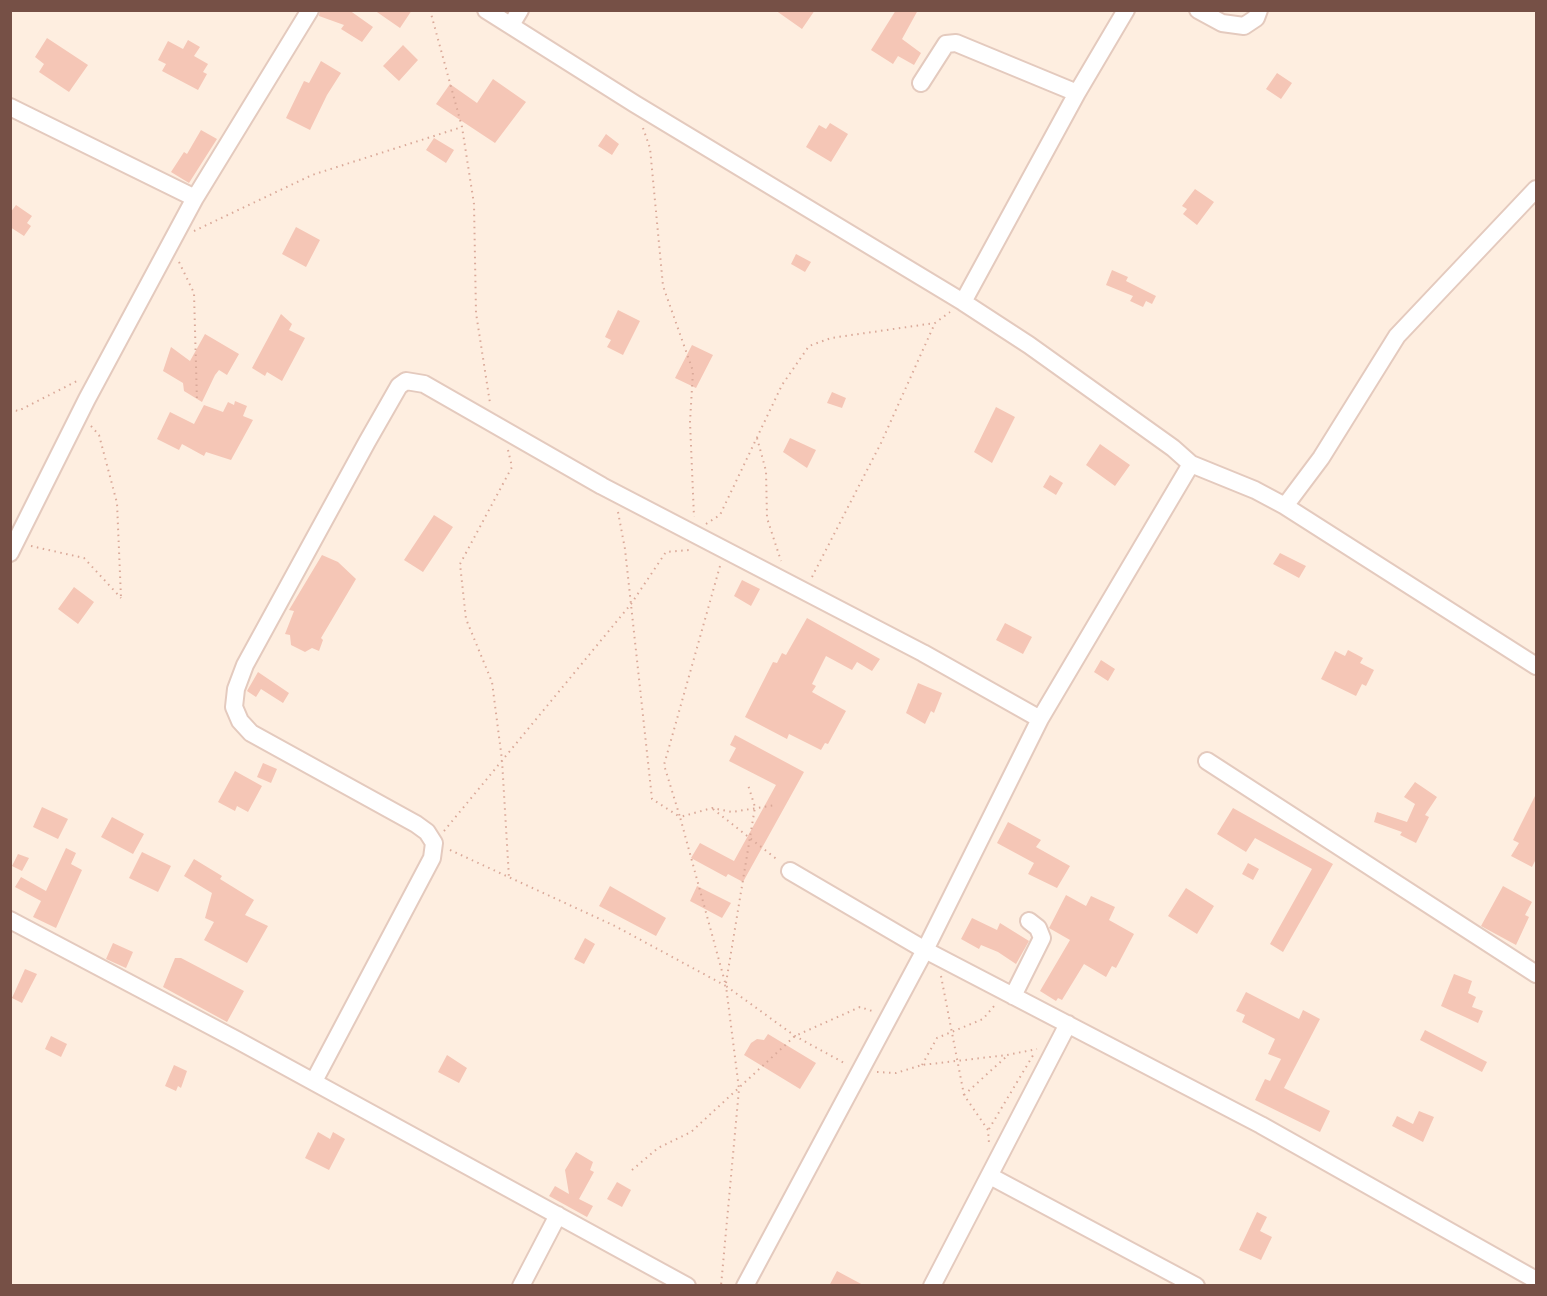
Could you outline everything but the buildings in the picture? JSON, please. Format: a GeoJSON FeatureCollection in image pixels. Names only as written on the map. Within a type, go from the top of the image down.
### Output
{"type":"FeatureCollection","features":[{"type":"Feature","properties":{"kind":"street"},"geometry":{"type":"LineString","coordinates":[[13,549],[80,414],[195,198],[310,10]]}},
{"type":"Feature","properties":{"kind":"street"},"geometry":{"type":"LineString","coordinates":[[486,10],[515,18],[635,104],[963,302],[1029,345],[1173,448],[1191,464],[1255,490],[1285,506],[1536,666]]}},
{"type":"Feature","properties":{"kind":"street"},"geometry":{"type":"LineString","coordinates":[[963,302],[1077,93],[1126,10]]}},
{"type":"Feature","properties":{"kind":"street"},"geometry":{"type":"LineString","coordinates":[[1198,10],[1222,23],[1244,26],[1256,18],[1259,10]]}},
{"type":"Feature","properties":{"kind":"street"},"geometry":{"type":"LineString","coordinates":[[921,83],[946,44],[956,43],[1077,93]]}},
{"type":"Feature","properties":{"kind":"street"},"geometry":{"type":"LineString","coordinates":[[10,106],[195,198]]}},
{"type":"Feature","properties":{"kind":"street"},"geometry":{"type":"LineString","coordinates":[[1285,506],[1321,458],[1397,336],[1536,189]]}},
{"type":"Feature","properties":{"kind":"street"},"geometry":{"type":"LineString","coordinates":[[314,1081],[432,858],[434,843],[427,832],[416,824],[250,733],[240,721],[234,707],[236,689],[245,665],[399,386],[406,381],[414,380],[613,491],[805,590],[1040,719]]}},
{"type":"Feature","properties":{"kind":"street"},"geometry":{"type":"LineString","coordinates":[[745,1286],[925,950],[1040,719],[1191,464]]}},
{"type":"Feature","properties":{"kind":"street"},"geometry":{"type":"LineString","coordinates":[[1207,761],[1536,974]]}},
{"type":"Feature","properties":{"kind":"street"},"geometry":{"type":"LineString","coordinates":[[790,871],[925,950],[1261,1125],[1536,1280]]}},
{"type":"Feature","properties":{"kind":"street"},"geometry":{"type":"LineString","coordinates":[[10,920],[314,1081],[687,1286]]}},
{"type":"Feature","properties":{"kind":"street"},"geometry":{"type":"LineString","coordinates":[[1010,994],[1042,938],[1038,928],[1029,921]]}},
{"type":"Feature","properties":{"kind":"street"},"geometry":{"type":"LineString","coordinates":[[932,1286],[1068,1024]]}},
{"type":"Feature","properties":{"kind":"street"},"geometry":{"type":"LineString","coordinates":[[990,1176],[1196,1286]]}},
{"type":"Feature","properties":{"kind":"street"},"geometry":{"type":"LineString","coordinates":[[521,1286],[558,1215]]}},
{"type":"Feature","properties":{"kind":"path"},"geometry":{"type":"LineString","coordinates":[[430,10],[462,127],[474,204],[476,313],[498,426],[512,467],[460,564],[466,619],[492,682],[502,760],[509,878]]}},
{"type":"Feature","properties":{"kind":"path"},"geometry":{"type":"LineString","coordinates":[[635,104],[650,148],[663,286],[693,371],[690,422],[694,532]]}},
{"type":"Feature","properties":{"kind":"path"},"geometry":{"type":"LineString","coordinates":[[196,402],[194,294],[179,262],[174,241],[312,175],[462,127]]}},
{"type":"Feature","properties":{"kind":"path"},"geometry":{"type":"LineString","coordinates":[[694,532],[720,515],[782,385],[809,346],[831,338],[935,323],[963,302]]}},
{"type":"Feature","properties":{"kind":"path"},"geometry":{"type":"LineString","coordinates":[[805,590],[881,442],[935,323]]}},
{"type":"Feature","properties":{"kind":"path"},"geometry":{"type":"LineString","coordinates":[[10,409],[18,411],[104,368]]}},
{"type":"Feature","properties":{"kind":"path"},"geometry":{"type":"LineString","coordinates":[[13,549],[84,558],[121,598],[117,503],[99,435],[80,414]]}},
{"type":"Feature","properties":{"kind":"path"},"geometry":{"type":"LineString","coordinates":[[756,437],[766,471],[767,518],[788,581]]}},
{"type":"Feature","properties":{"kind":"path"},"geometry":{"type":"LineString","coordinates":[[613,491],[625,549],[652,799],[680,817],[712,808],[732,812],[776,805]]}},
{"type":"Feature","properties":{"kind":"path"},"geometry":{"type":"LineString","coordinates":[[721,1286],[739,1089],[726,986],[664,765],[725,548]]}},
{"type":"Feature","properties":{"kind":"path"},"geometry":{"type":"LineString","coordinates":[[690,550],[666,552],[631,604],[434,843],[615,926],[726,986],[795,1036],[859,1072],[896,1073],[922,1065],[1007,1055],[1057,1045]]}},
{"type":"Feature","properties":{"kind":"path"},"geometry":{"type":"LineString","coordinates":[[726,986],[755,807],[748,785]]}},
{"type":"Feature","properties":{"kind":"path"},"geometry":{"type":"LineString","coordinates":[[712,808],[790,871]]}},
{"type":"Feature","properties":{"kind":"path"},"geometry":{"type":"LineString","coordinates":[[947,962],[939,979],[964,1095],[988,1130],[990,1176]]}},
{"type":"Feature","properties":{"kind":"path"},"geometry":{"type":"LineString","coordinates":[[922,1065],[937,1038],[983,1019],[1010,994]]}},
{"type":"Feature","properties":{"kind":"path"},"geometry":{"type":"LineString","coordinates":[[632,1170],[658,1148],[691,1132],[795,1036],[860,1006],[889,1017]]}},
{"type":"Feature","properties":{"kind":"path"},"geometry":{"type":"LineString","coordinates":[[988,1130],[1036,1049]]}},
{"type":"Feature","properties":{"kind":"path"},"geometry":{"type":"LineString","coordinates":[[964,1095],[1007,1055]]}}]}
